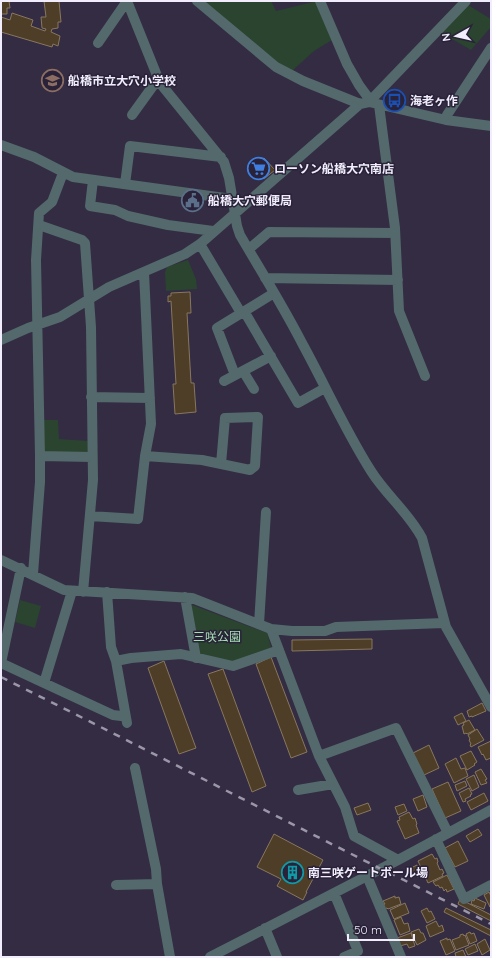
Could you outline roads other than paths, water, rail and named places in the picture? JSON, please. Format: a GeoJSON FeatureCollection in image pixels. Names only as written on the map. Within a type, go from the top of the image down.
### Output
{"type":"FeatureCollection","features":[{"type":"Feature","properties":{"kind":"street"},"geometry":{"type":"LineString","coordinates":[[98,43],[127,1],[158,79],[224,162],[227,170],[234,213],[240,235],[302,342],[325,388],[371,471],[385,492],[415,526],[422,538],[444,623],[491,707]]}},
{"type":"Feature","properties":{"kind":"street"},"geometry":{"type":"LineString","coordinates":[[197,1],[276,67],[303,81],[364,103],[446,120],[491,126]]}},
{"type":"Feature","properties":{"kind":"street"},"geometry":{"type":"LineString","coordinates":[[320,1],[347,64],[367,96],[364,103]]}},
{"type":"Feature","properties":{"kind":"street"},"geometry":{"type":"LineString","coordinates":[[1,340],[60,317],[109,287],[185,254],[200,244],[213,231],[364,103],[466,1]]}},
{"type":"Feature","properties":{"kind":"street"},"geometry":{"type":"LineString","coordinates":[[446,120],[447,115],[491,48]]}},
{"type":"Feature","properties":{"kind":"street"},"geometry":{"type":"LineString","coordinates":[[132,115],[158,79]]}},
{"type":"Feature","properties":{"kind":"street"},"geometry":{"type":"LineString","coordinates":[[379,105],[395,233],[399,311],[425,376]]}},
{"type":"Feature","properties":{"kind":"street"},"geometry":{"type":"LineString","coordinates":[[1,145],[34,157],[73,177],[232,199]]}},
{"type":"Feature","properties":{"kind":"street"},"geometry":{"type":"LineString","coordinates":[[125,184],[130,146],[220,157]]}},
{"type":"Feature","properties":{"kind":"street"},"geometry":{"type":"LineString","coordinates":[[33,574],[40,482],[40,392],[36,260],[40,213],[52,202],[64,173]]}},
{"type":"Feature","properties":{"kind":"street"},"geometry":{"type":"LineString","coordinates":[[93,180],[90,206],[115,210],[128,216],[168,225],[213,231]]}},
{"type":"Feature","properties":{"kind":"street"},"geometry":{"type":"LineString","coordinates":[[39,225],[82,240],[84,243],[90,299],[93,480],[83,592]]}},
{"type":"Feature","properties":{"kind":"street"},"geometry":{"type":"LineString","coordinates":[[249,249],[269,232],[395,233]]}},
{"type":"Feature","properties":{"kind":"street"},"geometry":{"type":"LineString","coordinates":[[200,244],[271,356],[298,403],[325,388]]}},
{"type":"Feature","properties":{"kind":"street"},"geometry":{"type":"LineString","coordinates":[[90,516],[138,519],[145,456],[151,424],[144,272]]}},
{"type":"Feature","properties":{"kind":"street"},"geometry":{"type":"LineString","coordinates":[[265,278],[398,280]]}},
{"type":"Feature","properties":{"kind":"street"},"geometry":{"type":"LineString","coordinates":[[254,389],[239,373],[217,328],[274,293]]}},
{"type":"Feature","properties":{"kind":"street"},"geometry":{"type":"LineString","coordinates":[[224,381],[271,356]]}},
{"type":"Feature","properties":{"kind":"street"},"geometry":{"type":"LineString","coordinates":[[91,397],[150,398]]}},
{"type":"Feature","properties":{"kind":"street"},"geometry":{"type":"LineString","coordinates":[[145,456],[202,460],[221,464],[250,470],[255,466],[258,417],[225,418],[221,464]]}},
{"type":"Feature","properties":{"kind":"street"},"geometry":{"type":"LineString","coordinates":[[40,456],[92,457]]}},
{"type":"Feature","properties":{"kind":"street"},"geometry":{"type":"LineString","coordinates":[[258,624],[266,512]]}},
{"type":"Feature","properties":{"kind":"street"},"geometry":{"type":"LineString","coordinates":[[1,560],[21,568],[64,590],[192,598],[258,624],[271,628],[292,631],[326,630],[336,627],[444,623]]}},
{"type":"Feature","properties":{"kind":"street"},"geometry":{"type":"LineString","coordinates":[[21,568],[1,663],[114,715],[121,716],[126,719],[116,661],[111,647],[107,592]]}},
{"type":"Feature","properties":{"kind":"street"},"geometry":{"type":"LineString","coordinates":[[44,683],[72,591]]}},
{"type":"Feature","properties":{"kind":"street"},"geometry":{"type":"LineString","coordinates":[[185,597],[196,658]]}},
{"type":"Feature","properties":{"kind":"street"},"geometry":{"type":"LineString","coordinates":[[271,628],[319,756],[345,807],[354,836],[398,860]]}},
{"type":"Feature","properties":{"kind":"street"},"geometry":{"type":"LineString","coordinates":[[116,661],[131,658],[181,654],[233,666],[279,650]]}},
{"type":"Feature","properties":{"kind":"street"},"geometry":{"type":"LineString","coordinates":[[319,756],[396,728],[448,833]]}},
{"type":"Feature","properties":{"kind":"street"},"geometry":{"type":"LineString","coordinates":[[135,768],[156,869],[157,884],[170,957]]}},
{"type":"Feature","properties":{"kind":"street"},"geometry":{"type":"LineString","coordinates":[[298,790],[333,784]]}},
{"type":"Feature","properties":{"kind":"street"},"geometry":{"type":"LineString","coordinates":[[210,957],[491,810]]}},
{"type":"Feature","properties":{"kind":"street"},"geometry":{"type":"LineString","coordinates":[[436,839],[464,899],[491,886]]}},
{"type":"Feature","properties":{"kind":"street"},"geometry":{"type":"LineString","coordinates":[[367,876],[400,957]]}},
{"type":"Feature","properties":{"kind":"street"},"geometry":{"type":"LineString","coordinates":[[116,885],[157,884]]}},
{"type":"Feature","properties":{"kind":"street"},"geometry":{"type":"LineString","coordinates":[[334,892],[358,951],[344,957]]}},
{"type":"Feature","properties":{"kind":"street"},"geometry":{"type":"LineString","coordinates":[[265,928],[277,957]]}},
{"type":"Feature","properties":{"kind":"railway"},"geometry":{"type":"LineString","coordinates":[[1,677],[491,924]]}},
{"type":"Feature","properties":{"kind":"place","name":"船橋市立大穴小学校"},"geometry":{"type":"Point","coordinates":[52,81]}},
{"type":"Feature","properties":{"kind":"place","name":"海老ヶ作"},"geometry":{"type":"Point","coordinates":[395,101]}},
{"type":"Feature","properties":{"kind":"place","name":"ローソン船橋大穴南店"},"geometry":{"type":"Point","coordinates":[259,169]}},
{"type":"Feature","properties":{"kind":"place","name":"船橋大穴郵便局"},"geometry":{"type":"Point","coordinates":[192,201]}},
{"type":"Feature","properties":{"kind":"place","name":"南三咲ゲートボール場"},"geometry":{"type":"Point","coordinates":[292,873]}},
{"type":"Feature","properties":{"kind":"park label","name":"三咲公園"},"geometry":{"type":"Point","coordinates":[217,637]}}]}
